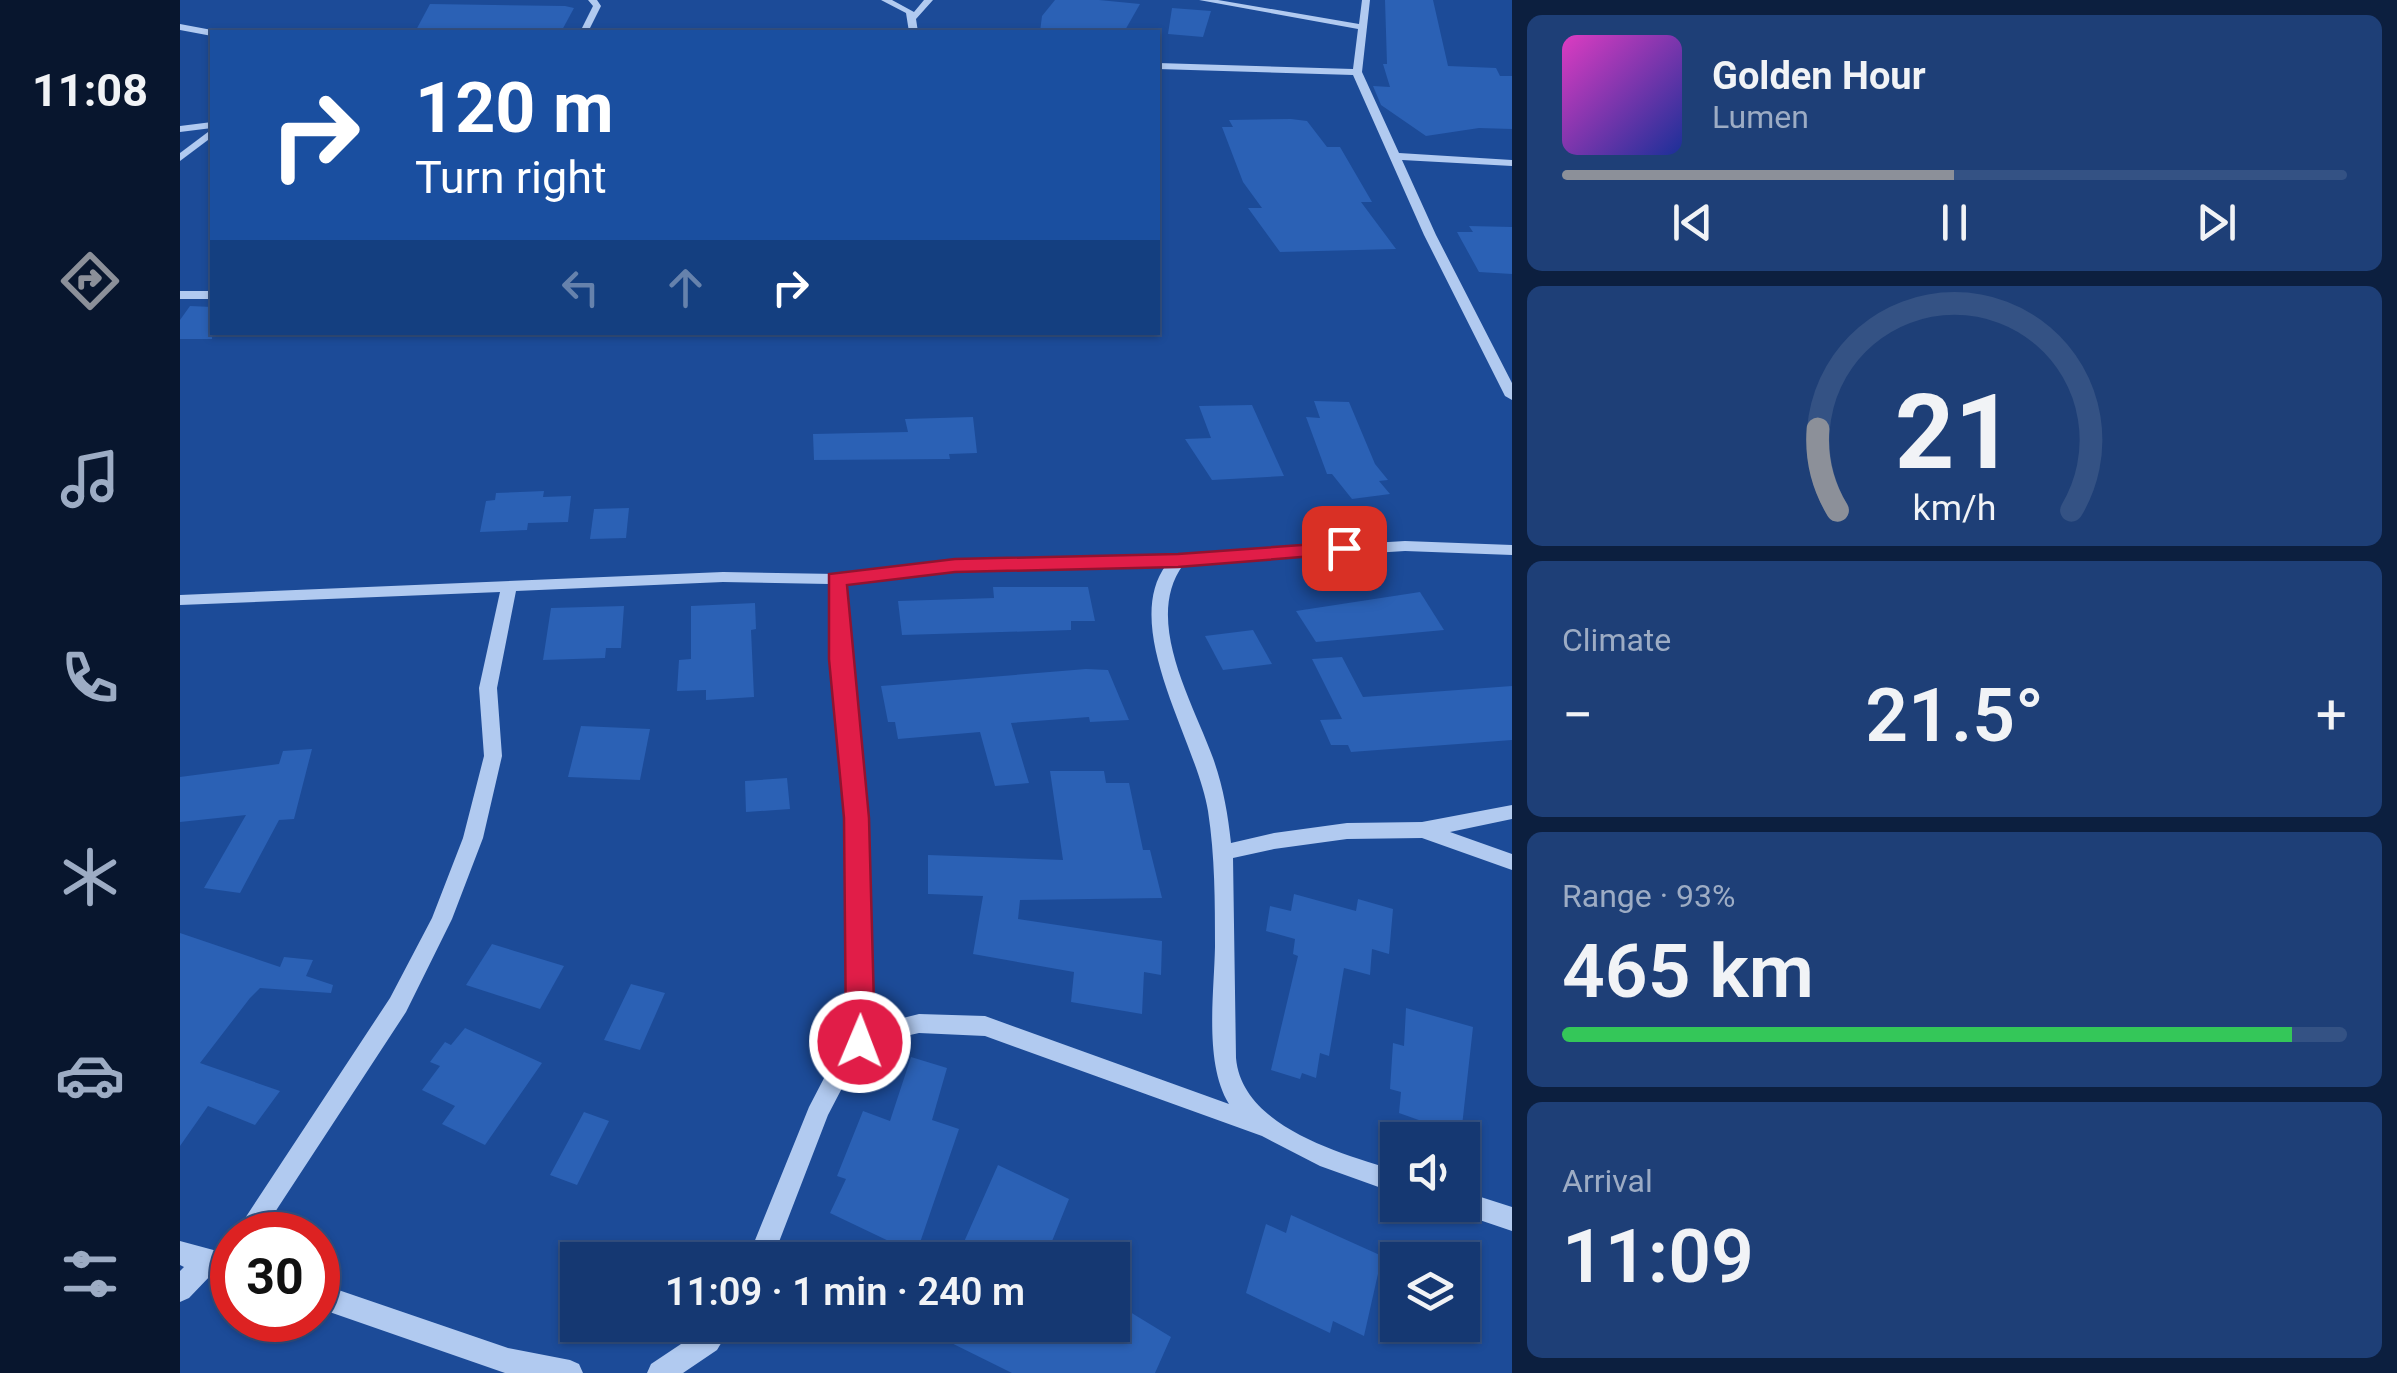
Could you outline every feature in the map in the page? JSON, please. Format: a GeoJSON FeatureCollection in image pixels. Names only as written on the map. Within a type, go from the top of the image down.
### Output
{"type":"FeatureCollection","features":[{"type":"Feature","properties":{"kind":"street"},"geometry":{"type":"LineString","coordinates":[[585,30],[595,3],[611,0]]}},
{"type":"Feature","properties":{"kind":"street"},"geometry":{"type":"LineString","coordinates":[[1203,0],[1360,27]]}},
{"type":"Feature","properties":{"kind":"street"},"geometry":{"type":"LineString","coordinates":[[1366,0],[1357,72],[1512,396]]}},
{"type":"Feature","properties":{"kind":"street"},"geometry":{"type":"LineString","coordinates":[[890,2],[928,1]]}},
{"type":"Feature","properties":{"kind":"street"},"geometry":{"type":"LineString","coordinates":[[914,30],[914,17],[928,1]]}},
{"type":"Feature","properties":{"kind":"street"},"geometry":{"type":"LineString","coordinates":[[890,2],[914,17]]}},
{"type":"Feature","properties":{"kind":"street"},"geometry":{"type":"LineString","coordinates":[[180,28],[210,33]]}},
{"type":"Feature","properties":{"kind":"street"},"geometry":{"type":"LineString","coordinates":[[1160,66],[1357,72]]}},
{"type":"Feature","properties":{"kind":"street"},"geometry":{"type":"LineString","coordinates":[[180,129],[210,129]]}},
{"type":"Feature","properties":{"kind":"street"},"geometry":{"type":"LineString","coordinates":[[180,158],[210,131]]}},
{"type":"Feature","properties":{"kind":"street"},"geometry":{"type":"LineString","coordinates":[[1395,156],[1512,164]]}},
{"type":"Feature","properties":{"kind":"street"},"geometry":{"type":"LineString","coordinates":[[180,294],[210,295]]}},
{"type":"Feature","properties":{"kind":"street"},"geometry":{"type":"LineString","coordinates":[[180,600],[723,578],[837,579],[955,565],[1178,560],[1388,546],[1512,550]]}},
{"type":"Feature","properties":{"kind":"street"},"geometry":{"type":"LineString","coordinates":[[1178,560],[1159,584],[1157,618],[1211,781],[1222,853],[1230,1084],[1262,1126]]}},
{"type":"Feature","properties":{"kind":"street"},"geometry":{"type":"LineString","coordinates":[[837,579],[840,659],[857,818],[860,1042]]}},
{"type":"Feature","properties":{"kind":"street"},"geometry":{"type":"LineString","coordinates":[[261,1212],[398,1005],[442,919],[473,838],[493,756],[488,688],[509,588]]}},
{"type":"Feature","properties":{"kind":"street"},"geometry":{"type":"LineString","coordinates":[[1222,853],[1347,831],[1422,830],[1512,812]]}},
{"type":"Feature","properties":{"kind":"street"},"geometry":{"type":"LineString","coordinates":[[1422,830],[1512,862]]}},
{"type":"Feature","properties":{"kind":"street"},"geometry":{"type":"LineString","coordinates":[[768,1242],[833,1079],[860,1042],[900,1027],[944,1020],[985,1026],[1262,1126],[1380,1176]]}},
{"type":"Feature","properties":{"kind":"street"},"geometry":{"type":"LineString","coordinates":[[1480,1209],[1512,1219]]}},
{"type":"Feature","properties":{"kind":"street"},"geometry":{"type":"LineString","coordinates":[[180,1253],[210,1259]]}},
{"type":"Feature","properties":{"kind":"street"},"geometry":{"type":"LineString","coordinates":[[180,1289],[210,1271]]}},
{"type":"Feature","properties":{"kind":"street"},"geometry":{"type":"LineString","coordinates":[[340,1304],[508,1361],[570,1373]]}},
{"type":"Feature","properties":{"kind":"street"},"geometry":{"type":"LineString","coordinates":[[660,1373],[706,1342]]}},
{"type":"Feature","properties":{"kind":"building"},"geometry":{"type":"Polygon","coordinates":[[[1055,0],[1140,4],[1125,30],[1040,30],[1042,16],[1055,0]]]}},
{"type":"Feature","properties":{"kind":"building"},"geometry":{"type":"Polygon","coordinates":[[[1385,0],[1433,0],[1448,66],[1496,68],[1500,76],[1512,76],[1512,129],[1479,128],[1426,136],[1381,105],[1373,86],[1390,87],[1383,64],[1387,64],[1385,0]]]}},
{"type":"Feature","properties":{"kind":"building"},"geometry":{"type":"Polygon","coordinates":[[[430,4],[574,8],[562,30],[416,30],[430,4]]]}},
{"type":"Feature","properties":{"kind":"building"},"geometry":{"type":"Polygon","coordinates":[[[1172,8],[1211,11],[1203,37],[1168,34],[1172,8]]]}},
{"type":"Feature","properties":{"kind":"building"},"geometry":{"type":"Polygon","coordinates":[[[1229,120],[1307,121],[1327,147],[1340,147],[1372,202],[1361,202],[1396,249],[1280,252],[1248,208],[1262,208],[1243,182],[1222,127],[1233,127],[1229,120]]]}},
{"type":"Feature","properties":{"kind":"building"},"geometry":{"type":"Polygon","coordinates":[[[1469,226],[1512,227],[1512,274],[1479,272],[1457,232],[1473,232],[1469,226]]]}},
{"type":"Feature","properties":{"kind":"building"},"geometry":{"type":"Polygon","coordinates":[[[190,306],[210,307],[212,339],[180,339],[180,320],[190,306]]]}},
{"type":"Feature","properties":{"kind":"building"},"geometry":{"type":"Polygon","coordinates":[[[1314,401],[1349,402],[1375,464],[1388,480],[1379,481],[1390,494],[1352,499],[1332,474],[1327,474],[1306,417],[1320,418],[1314,401]]]}},
{"type":"Feature","properties":{"kind":"building"},"geometry":{"type":"Polygon","coordinates":[[[1252,405],[1284,476],[1212,480],[1185,439],[1211,438],[1199,406],[1252,405]]]}},
{"type":"Feature","properties":{"kind":"building"},"geometry":{"type":"Polygon","coordinates":[[[973,417],[977,453],[949,454],[950,459],[814,460],[813,434],[908,432],[905,419],[973,417]]]}},
{"type":"Feature","properties":{"kind":"building"},"geometry":{"type":"Polygon","coordinates":[[[544,491],[543,497],[571,496],[568,522],[528,523],[527,530],[480,532],[486,501],[495,500],[496,493],[544,491]]]}},
{"type":"Feature","properties":{"kind":"building"},"geometry":{"type":"Polygon","coordinates":[[[629,508],[626,538],[590,539],[594,509],[629,508]]]}},
{"type":"Feature","properties":{"kind":"building"},"geometry":{"type":"Polygon","coordinates":[[[993,587],[1088,587],[1095,621],[1071,621],[1071,630],[902,635],[898,601],[994,598],[993,587]]]}},
{"type":"Feature","properties":{"kind":"building"},"geometry":{"type":"Polygon","coordinates":[[[1420,592],[1444,630],[1316,642],[1296,611],[1420,592]]]}},
{"type":"Feature","properties":{"kind":"building"},"geometry":{"type":"Polygon","coordinates":[[[755,603],[756,629],[751,630],[754,697],[706,700],[706,690],[677,691],[679,660],[691,659],[691,606],[755,603]]]}},
{"type":"Feature","properties":{"kind":"building"},"geometry":{"type":"Polygon","coordinates":[[[624,606],[621,648],[606,648],[605,658],[543,660],[551,608],[624,606]]]}},
{"type":"Feature","properties":{"kind":"building"},"geometry":{"type":"Polygon","coordinates":[[[1253,630],[1272,664],[1223,670],[1205,636],[1253,630]]]}},
{"type":"Feature","properties":{"kind":"building"},"geometry":{"type":"Polygon","coordinates":[[[1342,657],[1363,697],[1512,686],[1512,740],[1351,752],[1348,745],[1331,745],[1320,720],[1342,719],[1312,659],[1342,657]]]}},
{"type":"Feature","properties":{"kind":"building"},"geometry":{"type":"Polygon","coordinates":[[[1108,670],[1129,720],[1090,722],[1089,717],[1011,723],[1029,783],[995,786],[980,732],[898,739],[895,722],[888,722],[881,686],[1108,670]]]}},
{"type":"Feature","properties":{"kind":"building"},"geometry":{"type":"Polygon","coordinates":[[[581,726],[650,729],[640,780],[568,777],[581,726]]]}},
{"type":"Feature","properties":{"kind":"building"},"geometry":{"type":"Polygon","coordinates":[[[312,749],[294,819],[279,820],[240,893],[204,888],[246,815],[180,822],[180,777],[279,764],[283,751],[312,749]]]}},
{"type":"Feature","properties":{"kind":"building"},"geometry":{"type":"Polygon","coordinates":[[[1050,771],[1104,771],[1106,783],[1129,783],[1143,850],[1150,850],[1162,898],[1020,900],[1018,919],[1162,941],[1161,975],[1144,972],[1142,1014],[1071,1002],[1074,972],[973,954],[983,896],[928,894],[928,855],[1063,860],[1050,771]]]}},
{"type":"Feature","properties":{"kind":"building"},"geometry":{"type":"Polygon","coordinates":[[[787,778],[790,809],[746,812],[745,781],[787,778]]]}},
{"type":"Feature","properties":{"kind":"building"},"geometry":{"type":"Polygon","coordinates":[[[1294,894],[1356,911],[1358,899],[1393,909],[1389,954],[1372,949],[1370,975],[1344,968],[1329,1056],[1320,1053],[1316,1078],[1302,1073],[1300,1079],[1271,1070],[1298,956],[1293,954],[1295,939],[1266,931],[1270,906],[1291,911],[1294,894]]]}},
{"type":"Feature","properties":{"kind":"building"},"geometry":{"type":"Polygon","coordinates":[[[180,933],[280,967],[284,957],[313,960],[306,976],[333,985],[331,993],[260,988],[250,998],[200,1063],[280,1091],[255,1125],[208,1106],[180,1146],[180,933]]]}},
{"type":"Feature","properties":{"kind":"building"},"geometry":{"type":"Polygon","coordinates":[[[492,944],[564,966],[540,1009],[466,985],[492,944]]]}},
{"type":"Feature","properties":{"kind":"building"},"geometry":{"type":"Polygon","coordinates":[[[631,984],[665,993],[640,1050],[604,1040],[631,984]]]}},
{"type":"Feature","properties":{"kind":"building"},"geometry":{"type":"Polygon","coordinates":[[[1406,1008],[1473,1027],[1462,1122],[1424,1122],[1399,1113],[1401,1092],[1390,1089],[1393,1043],[1404,1046],[1406,1008]]]}},
{"type":"Feature","properties":{"kind":"building"},"geometry":{"type":"Polygon","coordinates":[[[465,1028],[542,1063],[485,1145],[442,1124],[455,1106],[422,1090],[440,1066],[430,1062],[445,1042],[451,1045],[465,1028]]]}},
{"type":"Feature","properties":{"kind":"building"},"geometry":{"type":"Polygon","coordinates":[[[911,1057],[947,1068],[932,1120],[959,1129],[920,1242],[891,1242],[830,1213],[846,1179],[837,1176],[863,1111],[890,1121],[911,1057]]]}},
{"type":"Feature","properties":{"kind":"building"},"geometry":{"type":"Polygon","coordinates":[[[584,1112],[609,1121],[577,1185],[550,1175],[584,1112]]]}},
{"type":"Feature","properties":{"kind":"building"},"geometry":{"type":"Polygon","coordinates":[[[998,1165],[1069,1199],[1052,1242],[964,1242],[998,1165]]]}},
{"type":"Feature","properties":{"kind":"building"},"geometry":{"type":"Polygon","coordinates":[[[1291,1215],[1380,1255],[1364,1336],[1333,1321],[1330,1333],[1246,1293],[1266,1224],[1286,1233],[1291,1215]]]}},
{"type":"Feature","properties":{"kind":"building"},"geometry":{"type":"Polygon","coordinates":[[[1130,1312],[1171,1337],[1155,1373],[1012,1373],[949,1342],[1130,1342],[1130,1312]]]}},
{"type":"Feature","properties":{"kind":"route"},"geometry":{"type":"LineString","coordinates":[[860,1042],[862,961],[856,884],[857,818],[840,659],[837,579],[955,565],[1178,560],[1344,548]]}}]}
